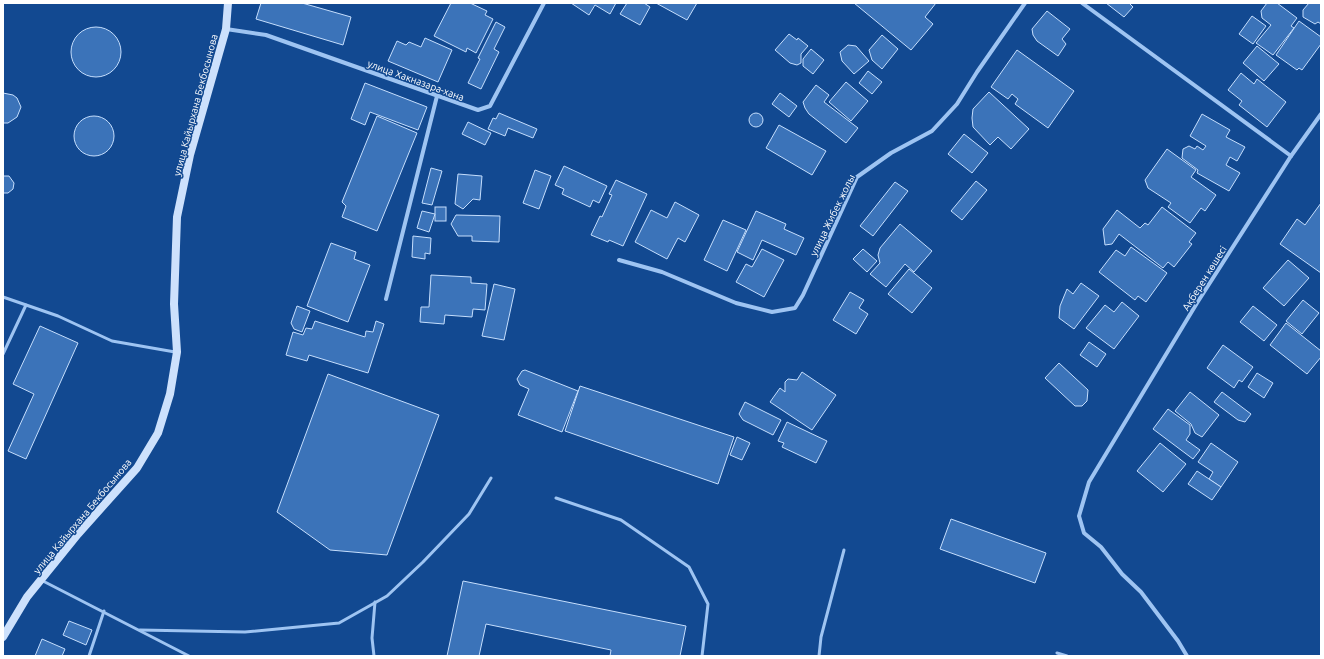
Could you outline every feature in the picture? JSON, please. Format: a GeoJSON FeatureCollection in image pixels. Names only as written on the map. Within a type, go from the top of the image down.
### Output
{"type":"FeatureCollection","features":[{"type":"Feature","properties":{"kind":"street","name":"улица Кайырхана Бекбосынова"},"geometry":{"type":"LineString","coordinates":[[3,637],[27,597],[78,534],[141,462],[158,433],[170,394],[177,352],[174,304],[177,217],[190,155],[226,29],[228,3]]}},
{"type":"Feature","properties":{"kind":"street","name":"улица Хакназара-хана"},"geometry":{"type":"LineString","coordinates":[[226,29],[266,35],[478,110],[490,106],[544,3]]}},
{"type":"Feature","properties":{"kind":"street","name":"улица Жибек жолы"},"geometry":{"type":"LineString","coordinates":[[619,260],[662,272],[736,303],[772,312],[795,308],[803,295],[857,177],[891,153],[932,131],[957,104],[977,72],[1025,3]]}},
{"type":"Feature","properties":{"kind":"street"},"geometry":{"type":"LineString","coordinates":[[1082,3],[1291,156]]}},
{"type":"Feature","properties":{"kind":"street"},"geometry":{"type":"LineString","coordinates":[[386,299],[437,96]]}},
{"type":"Feature","properties":{"kind":"street","name":"Ақберен көшесі"},"geometry":{"type":"LineString","coordinates":[[1186,656],[1178,641],[1141,592],[1122,574],[1100,547],[1084,533],[1079,516],[1089,482],[1197,303],[1291,156],[1321,114]]}},
{"type":"Feature","properties":{"kind":"lane"},"geometry":{"type":"LineString","coordinates":[[3,297],[58,316],[112,341],[177,352]]}},
{"type":"Feature","properties":{"kind":"lane"},"geometry":{"type":"LineString","coordinates":[[3,354],[26,305]]}},
{"type":"Feature","properties":{"kind":"lane"},"geometry":{"type":"LineString","coordinates":[[140,630],[244,632],[338,623],[392,591],[469,514],[491,478]]}},
{"type":"Feature","properties":{"kind":"lane"},"geometry":{"type":"LineString","coordinates":[[556,498],[621,520],[689,567],[708,604],[702,656]]}},
{"type":"Feature","properties":{"kind":"lane"},"geometry":{"type":"LineString","coordinates":[[818,656],[821,637],[844,550]]}},
{"type":"Feature","properties":{"kind":"lane"},"geometry":{"type":"LineString","coordinates":[[41,580],[104,611],[189,656]]}},
{"type":"Feature","properties":{"kind":"lane"},"geometry":{"type":"LineString","coordinates":[[374,656],[372,638],[375,602]]}},
{"type":"Feature","properties":{"kind":"lane"},"geometry":{"type":"LineString","coordinates":[[89,656],[104,611]]}},
{"type":"Feature","properties":{"kind":"lane"},"geometry":{"type":"LineString","coordinates":[[1057,653],[1066,656]]}},
{"type":"Feature","properties":{"kind":"building"},"geometry":{"type":"Polygon","coordinates":[[[261,3],[302,3],[351,17],[343,45],[256,19],[261,3]]]}},
{"type":"Feature","properties":{"kind":"building"},"geometry":{"type":"Polygon","coordinates":[[[451,3],[470,3],[487,11],[485,15],[493,19],[476,53],[467,48],[466,52],[434,36],[451,3]]]}},
{"type":"Feature","properties":{"kind":"building"},"geometry":{"type":"Polygon","coordinates":[[[571,3],[616,3],[610,14],[595,5],[589,15],[571,3]]]}},
{"type":"Feature","properties":{"kind":"building"},"geometry":{"type":"Polygon","coordinates":[[[627,3],[644,3],[650,7],[640,25],[620,14],[627,3]]]}},
{"type":"Feature","properties":{"kind":"building"},"geometry":{"type":"Polygon","coordinates":[[[656,3],[697,3],[687,20],[656,3]]]}},
{"type":"Feature","properties":{"kind":"building"},"geometry":{"type":"Polygon","coordinates":[[[854,3],[936,3],[925,17],[933,24],[911,50],[854,3]]]}},
{"type":"Feature","properties":{"kind":"building"},"geometry":{"type":"Polygon","coordinates":[[[1106,3],[1129,3],[1133,7],[1124,17],[1106,3]]]}},
{"type":"Feature","properties":{"kind":"building"},"geometry":{"type":"Polygon","coordinates":[[[1267,3],[1277,3],[1297,18],[1291,26],[1294,28],[1273,55],[1256,43],[1271,25],[1262,18],[1261,11],[1267,3]]]}},
{"type":"Feature","properties":{"kind":"building"},"geometry":{"type":"Polygon","coordinates":[[[1309,3],[1321,3],[1321,24],[1318,22],[1315,24],[1303,17],[1303,10],[1309,3]]]}},
{"type":"Feature","properties":{"kind":"building"},"geometry":{"type":"Polygon","coordinates":[[[1047,11],[1070,29],[1062,39],[1066,44],[1058,56],[1037,41],[1033,35],[1032,29],[1047,11]]]}},
{"type":"Feature","properties":{"kind":"building"},"geometry":{"type":"Polygon","coordinates":[[[1252,16],[1266,26],[1253,44],[1239,34],[1252,16]]]}},
{"type":"Feature","properties":{"kind":"building"},"geometry":{"type":"Polygon","coordinates":[[[1299,21],[1321,37],[1321,44],[1302,70],[1299,68],[1297,70],[1276,55],[1299,21]]]}},
{"type":"Feature","properties":{"kind":"building"},"geometry":{"type":"Polygon","coordinates":[[[496,22],[505,27],[494,49],[499,52],[481,89],[468,83],[480,59],[478,58],[496,22]]]}},
{"type":"Feature","properties":{"kind":"building"},"geometry":{"type":"Polygon","coordinates":[[[91,27],[101,27],[114,34],[121,47],[121,57],[114,70],[101,77],[91,77],[82,73],[75,66],[71,57],[71,47],[75,38],[82,31],[91,27]]]}},
{"type":"Feature","properties":{"kind":"building"},"geometry":{"type":"Polygon","coordinates":[[[789,34],[797,40],[798,38],[808,46],[801,54],[801,63],[797,65],[790,63],[775,50],[789,34]]]}},
{"type":"Feature","properties":{"kind":"building"},"geometry":{"type":"Polygon","coordinates":[[[882,35],[898,49],[882,69],[872,60],[869,50],[882,35]]]}},
{"type":"Feature","properties":{"kind":"building"},"geometry":{"type":"Polygon","coordinates":[[[425,38],[452,50],[438,82],[388,61],[397,41],[406,45],[409,42],[421,47],[425,38]]]}},
{"type":"Feature","properties":{"kind":"building"},"geometry":{"type":"Polygon","coordinates":[[[848,45],[856,46],[869,61],[854,74],[842,61],[840,52],[848,45]]]}},
{"type":"Feature","properties":{"kind":"building"},"geometry":{"type":"Polygon","coordinates":[[[1257,46],[1279,64],[1264,81],[1243,63],[1257,46]]]}},
{"type":"Feature","properties":{"kind":"building"},"geometry":{"type":"Polygon","coordinates":[[[811,49],[824,60],[813,74],[803,66],[803,59],[811,49]]]}},
{"type":"Feature","properties":{"kind":"building"},"geometry":{"type":"Polygon","coordinates":[[[1017,50],[1074,91],[1048,128],[1015,104],[1018,99],[1012,94],[1008,99],[991,87],[1017,50]]]}},
{"type":"Feature","properties":{"kind":"building"},"geometry":{"type":"Polygon","coordinates":[[[868,71],[882,82],[872,94],[859,83],[868,71]]]}},
{"type":"Feature","properties":{"kind":"building"},"geometry":{"type":"Polygon","coordinates":[[[1241,73],[1254,84],[1257,79],[1286,102],[1267,127],[1239,105],[1242,101],[1228,90],[1241,73]]]}},
{"type":"Feature","properties":{"kind":"building"},"geometry":{"type":"Polygon","coordinates":[[[846,82],[868,101],[851,121],[829,102],[846,82]]]}},
{"type":"Feature","properties":{"kind":"building"},"geometry":{"type":"Polygon","coordinates":[[[365,83],[427,107],[418,130],[370,112],[365,125],[351,119],[365,83]]]}},
{"type":"Feature","properties":{"kind":"building"},"geometry":{"type":"Polygon","coordinates":[[[816,85],[829,95],[824,102],[858,128],[846,143],[809,114],[805,108],[803,102],[816,85]]]}},
{"type":"Feature","properties":{"kind":"building"},"geometry":{"type":"Polygon","coordinates":[[[989,92],[1029,129],[1011,149],[998,137],[990,145],[973,127],[973,109],[989,92]]]}},
{"type":"Feature","properties":{"kind":"building"},"geometry":{"type":"Polygon","coordinates":[[[3,93],[13,95],[17,98],[21,107],[17,117],[8,123],[3,123],[3,93]]]}},
{"type":"Feature","properties":{"kind":"building"},"geometry":{"type":"Polygon","coordinates":[[[780,93],[797,106],[789,117],[772,104],[780,93]]]}},
{"type":"Feature","properties":{"kind":"building"},"geometry":{"type":"Polygon","coordinates":[[[499,113],[537,129],[533,138],[508,128],[505,136],[488,129],[493,118],[496,119],[499,113]]]}},
{"type":"Feature","properties":{"kind":"building"},"geometry":{"type":"Polygon","coordinates":[[[756,113],[761,115],[763,120],[761,125],[756,127],[751,125],[749,120],[751,115],[756,113]]]}},
{"type":"Feature","properties":{"kind":"building"},"geometry":{"type":"Polygon","coordinates":[[[1202,114],[1230,130],[1226,137],[1245,147],[1237,161],[1230,157],[1226,165],[1240,173],[1229,191],[1197,173],[1198,170],[1182,158],[1183,149],[1189,146],[1195,149],[1197,146],[1203,150],[1206,146],[1190,136],[1202,114]]]}},
{"type":"Feature","properties":{"kind":"building"},"geometry":{"type":"Polygon","coordinates":[[[94,116],[102,118],[108,122],[112,128],[114,136],[112,144],[108,150],[102,154],[94,156],[86,154],[80,150],[76,144],[74,136],[76,128],[80,122],[86,118],[94,116]]]}},
{"type":"Feature","properties":{"kind":"building"},"geometry":{"type":"Polygon","coordinates":[[[377,116],[417,133],[377,231],[342,217],[346,206],[342,202],[377,116]]]}},
{"type":"Feature","properties":{"kind":"building"},"geometry":{"type":"Polygon","coordinates":[[[468,122],[491,133],[485,145],[462,134],[468,122]]]}},
{"type":"Feature","properties":{"kind":"building"},"geometry":{"type":"Polygon","coordinates":[[[779,125],[826,151],[812,175],[766,148],[779,125]]]}},
{"type":"Feature","properties":{"kind":"building"},"geometry":{"type":"Polygon","coordinates":[[[964,134],[988,153],[972,173],[948,154],[964,134]]]}},
{"type":"Feature","properties":{"kind":"building"},"geometry":{"type":"Polygon","coordinates":[[[1167,149],[1196,170],[1191,177],[1216,195],[1205,211],[1201,208],[1190,223],[1168,207],[1171,203],[1148,188],[1145,180],[1167,149]]]}},
{"type":"Feature","properties":{"kind":"building"},"geometry":{"type":"Polygon","coordinates":[[[564,166],[607,186],[599,203],[593,200],[590,207],[562,194],[564,189],[555,185],[564,166]]]}},
{"type":"Feature","properties":{"kind":"building"},"geometry":{"type":"Polygon","coordinates":[[[431,168],[442,171],[432,205],[422,203],[431,168]]]}},
{"type":"Feature","properties":{"kind":"building"},"geometry":{"type":"Polygon","coordinates":[[[535,170],[551,176],[539,209],[523,203],[535,170]]]}},
{"type":"Feature","properties":{"kind":"building"},"geometry":{"type":"Polygon","coordinates":[[[458,174],[482,176],[480,200],[473,199],[463,209],[455,204],[458,174]]]}},
{"type":"Feature","properties":{"kind":"building"},"geometry":{"type":"Polygon","coordinates":[[[3,176],[9,176],[14,183],[13,189],[8,193],[3,193],[3,176]]]}},
{"type":"Feature","properties":{"kind":"building"},"geometry":{"type":"Polygon","coordinates":[[[616,180],[647,194],[623,246],[591,235],[600,216],[602,217],[612,195],[609,194],[616,180]]]}},
{"type":"Feature","properties":{"kind":"building"},"geometry":{"type":"Polygon","coordinates":[[[976,181],[987,190],[962,220],[951,211],[976,181]]]}},
{"type":"Feature","properties":{"kind":"building"},"geometry":{"type":"Polygon","coordinates":[[[895,182],[908,191],[873,236],[860,226],[895,182]]]}},
{"type":"Feature","properties":{"kind":"building"},"geometry":{"type":"Polygon","coordinates":[[[675,202],[699,215],[685,242],[678,238],[667,259],[635,242],[651,210],[667,218],[675,202]]]}},
{"type":"Feature","properties":{"kind":"building"},"geometry":{"type":"Polygon","coordinates":[[[1321,203],[1321,273],[1280,244],[1297,219],[1305,225],[1321,203]]]}},
{"type":"Feature","properties":{"kind":"building"},"geometry":{"type":"Polygon","coordinates":[[[435,207],[446,207],[446,221],[435,221],[435,207]]]}},
{"type":"Feature","properties":{"kind":"building"},"geometry":{"type":"Polygon","coordinates":[[[1162,207],[1196,233],[1189,242],[1192,244],[1174,267],[1168,262],[1163,268],[1119,234],[1112,244],[1105,245],[1103,229],[1117,210],[1140,228],[1145,223],[1148,225],[1162,207]]]}},
{"type":"Feature","properties":{"kind":"building"},"geometry":{"type":"Polygon","coordinates":[[[422,211],[435,214],[429,232],[417,228],[422,211]]]}},
{"type":"Feature","properties":{"kind":"building"},"geometry":{"type":"Polygon","coordinates":[[[756,211],[786,224],[784,229],[804,238],[796,255],[762,240],[753,260],[737,252],[756,211]]]}},
{"type":"Feature","properties":{"kind":"building"},"geometry":{"type":"Polygon","coordinates":[[[456,215],[500,216],[499,242],[472,241],[472,236],[458,236],[451,224],[456,215]]]}},
{"type":"Feature","properties":{"kind":"building"},"geometry":{"type":"Polygon","coordinates":[[[723,220],[746,230],[727,271],[704,260],[723,220]]]}},
{"type":"Feature","properties":{"kind":"building"},"geometry":{"type":"Polygon","coordinates":[[[900,224],[932,251],[914,272],[905,264],[886,287],[870,274],[880,263],[878,255],[880,248],[900,224]]]}},
{"type":"Feature","properties":{"kind":"building"},"geometry":{"type":"Polygon","coordinates":[[[413,236],[431,238],[430,254],[425,253],[425,259],[412,257],[413,236]]]}},
{"type":"Feature","properties":{"kind":"building"},"geometry":{"type":"Polygon","coordinates":[[[331,243],[356,252],[354,259],[370,265],[348,322],[307,306],[331,243]]]}},
{"type":"Feature","properties":{"kind":"building"},"geometry":{"type":"Polygon","coordinates":[[[1131,247],[1167,273],[1146,302],[1138,296],[1135,300],[1099,272],[1116,250],[1125,256],[1131,247]]]}},
{"type":"Feature","properties":{"kind":"building"},"geometry":{"type":"Polygon","coordinates":[[[762,249],[784,260],[764,297],[736,282],[746,264],[752,267],[762,249]]]}},
{"type":"Feature","properties":{"kind":"building"},"geometry":{"type":"Polygon","coordinates":[[[863,249],[877,261],[867,272],[853,259],[863,249]]]}},
{"type":"Feature","properties":{"kind":"building"},"geometry":{"type":"Polygon","coordinates":[[[1288,260],[1309,278],[1284,306],[1263,288],[1288,260]]]}},
{"type":"Feature","properties":{"kind":"building"},"geometry":{"type":"Polygon","coordinates":[[[909,269],[932,288],[912,313],[888,294],[909,269]]]}},
{"type":"Feature","properties":{"kind":"building"},"geometry":{"type":"Polygon","coordinates":[[[431,275],[471,277],[471,283],[487,284],[485,310],[473,309],[472,317],[445,315],[444,324],[420,322],[421,307],[429,307],[431,275]]]}},
{"type":"Feature","properties":{"kind":"building"},"geometry":{"type":"Polygon","coordinates":[[[1081,283],[1099,296],[1074,329],[1059,318],[1060,306],[1067,289],[1073,294],[1081,283]]]}},
{"type":"Feature","properties":{"kind":"building"},"geometry":{"type":"Polygon","coordinates":[[[494,284],[515,289],[504,340],[482,336],[494,284]]]}},
{"type":"Feature","properties":{"kind":"building"},"geometry":{"type":"Polygon","coordinates":[[[850,292],[864,300],[859,308],[868,314],[856,334],[833,320],[850,292]]]}},
{"type":"Feature","properties":{"kind":"building"},"geometry":{"type":"Polygon","coordinates":[[[1303,300],[1319,313],[1302,334],[1286,321],[1303,300]]]}},
{"type":"Feature","properties":{"kind":"building"},"geometry":{"type":"Polygon","coordinates":[[[1122,302],[1139,316],[1114,349],[1086,328],[1105,305],[1114,312],[1122,302]]]}},
{"type":"Feature","properties":{"kind":"building"},"geometry":{"type":"Polygon","coordinates":[[[297,306],[310,311],[302,332],[294,329],[291,323],[297,306]]]}},
{"type":"Feature","properties":{"kind":"building"},"geometry":{"type":"Polygon","coordinates":[[[1253,306],[1277,325],[1264,341],[1240,322],[1253,306]]]}},
{"type":"Feature","properties":{"kind":"building"},"geometry":{"type":"Polygon","coordinates":[[[315,321],[365,337],[366,331],[373,332],[376,321],[384,324],[368,373],[309,355],[307,361],[286,355],[293,332],[303,335],[306,328],[312,329],[315,321]]]}},
{"type":"Feature","properties":{"kind":"building"},"geometry":{"type":"Polygon","coordinates":[[[1286,323],[1321,351],[1321,357],[1307,374],[1270,345],[1286,323]]]}},
{"type":"Feature","properties":{"kind":"building"},"geometry":{"type":"Polygon","coordinates":[[[40,326],[78,343],[26,459],[8,451],[34,394],[13,384],[40,326]]]}},
{"type":"Feature","properties":{"kind":"building"},"geometry":{"type":"Polygon","coordinates":[[[1089,342],[1106,354],[1097,367],[1080,355],[1089,342]]]}},
{"type":"Feature","properties":{"kind":"building"},"geometry":{"type":"Polygon","coordinates":[[[1223,345],[1253,367],[1242,382],[1239,380],[1234,388],[1207,368],[1223,345]]]}},
{"type":"Feature","properties":{"kind":"building"},"geometry":{"type":"Polygon","coordinates":[[[1059,363],[1088,390],[1087,401],[1082,406],[1075,406],[1045,378],[1059,363]]]}},
{"type":"Feature","properties":{"kind":"building"},"geometry":{"type":"Polygon","coordinates":[[[525,370],[578,391],[562,432],[518,415],[529,389],[520,385],[517,379],[522,371],[525,370]]]}},
{"type":"Feature","properties":{"kind":"building"},"geometry":{"type":"Polygon","coordinates":[[[802,372],[836,395],[812,430],[770,402],[780,388],[785,392],[785,382],[788,379],[797,380],[802,372]]]}},
{"type":"Feature","properties":{"kind":"building"},"geometry":{"type":"Polygon","coordinates":[[[1257,373],[1273,383],[1264,398],[1248,387],[1257,373]]]}},
{"type":"Feature","properties":{"kind":"building"},"geometry":{"type":"Polygon","coordinates":[[[328,374],[439,415],[387,555],[330,550],[277,512],[328,374]]]}},
{"type":"Feature","properties":{"kind":"building"},"geometry":{"type":"Polygon","coordinates":[[[580,386],[734,437],[718,484],[565,431],[580,386]]]}},
{"type":"Feature","properties":{"kind":"building"},"geometry":{"type":"Polygon","coordinates":[[[1190,392],[1219,415],[1202,437],[1195,433],[1191,424],[1175,411],[1190,392]]]}},
{"type":"Feature","properties":{"kind":"building"},"geometry":{"type":"Polygon","coordinates":[[[1222,392],[1251,414],[1245,422],[1238,420],[1214,402],[1222,392]]]}},
{"type":"Feature","properties":{"kind":"building"},"geometry":{"type":"Polygon","coordinates":[[[745,402],[781,420],[773,435],[743,420],[739,414],[745,402]]]}},
{"type":"Feature","properties":{"kind":"building"},"geometry":{"type":"Polygon","coordinates":[[[1168,409],[1190,425],[1190,434],[1186,440],[1200,450],[1193,459],[1153,429],[1168,409]]]}},
{"type":"Feature","properties":{"kind":"building"},"geometry":{"type":"Polygon","coordinates":[[[787,422],[827,441],[816,463],[782,447],[784,443],[778,441],[787,422]]]}},
{"type":"Feature","properties":{"kind":"building"},"geometry":{"type":"Polygon","coordinates":[[[737,437],[750,443],[742,460],[730,455],[737,437]]]}},
{"type":"Feature","properties":{"kind":"building"},"geometry":{"type":"Polygon","coordinates":[[[1160,443],[1186,464],[1163,492],[1137,471],[1160,443]]]}},
{"type":"Feature","properties":{"kind":"building"},"geometry":{"type":"Polygon","coordinates":[[[1211,443],[1238,462],[1221,487],[1209,479],[1213,472],[1198,462],[1211,443]]]}},
{"type":"Feature","properties":{"kind":"building"},"geometry":{"type":"Polygon","coordinates":[[[1197,471],[1221,487],[1212,500],[1188,484],[1197,471]]]}},
{"type":"Feature","properties":{"kind":"building"},"geometry":{"type":"Polygon","coordinates":[[[951,519],[1046,553],[1035,583],[940,549],[951,519]]]}},
{"type":"Feature","properties":{"kind":"building"},"geometry":{"type":"Polygon","coordinates":[[[463,581],[686,626],[680,656],[610,656],[611,650],[486,624],[479,656],[447,656],[463,581]]]}},
{"type":"Feature","properties":{"kind":"building"},"geometry":{"type":"Polygon","coordinates":[[[69,621],[92,630],[86,645],[63,635],[69,621]]]}},
{"type":"Feature","properties":{"kind":"building"},"geometry":{"type":"Polygon","coordinates":[[[42,639],[65,649],[62,656],[35,656],[42,639]]]}}]}
